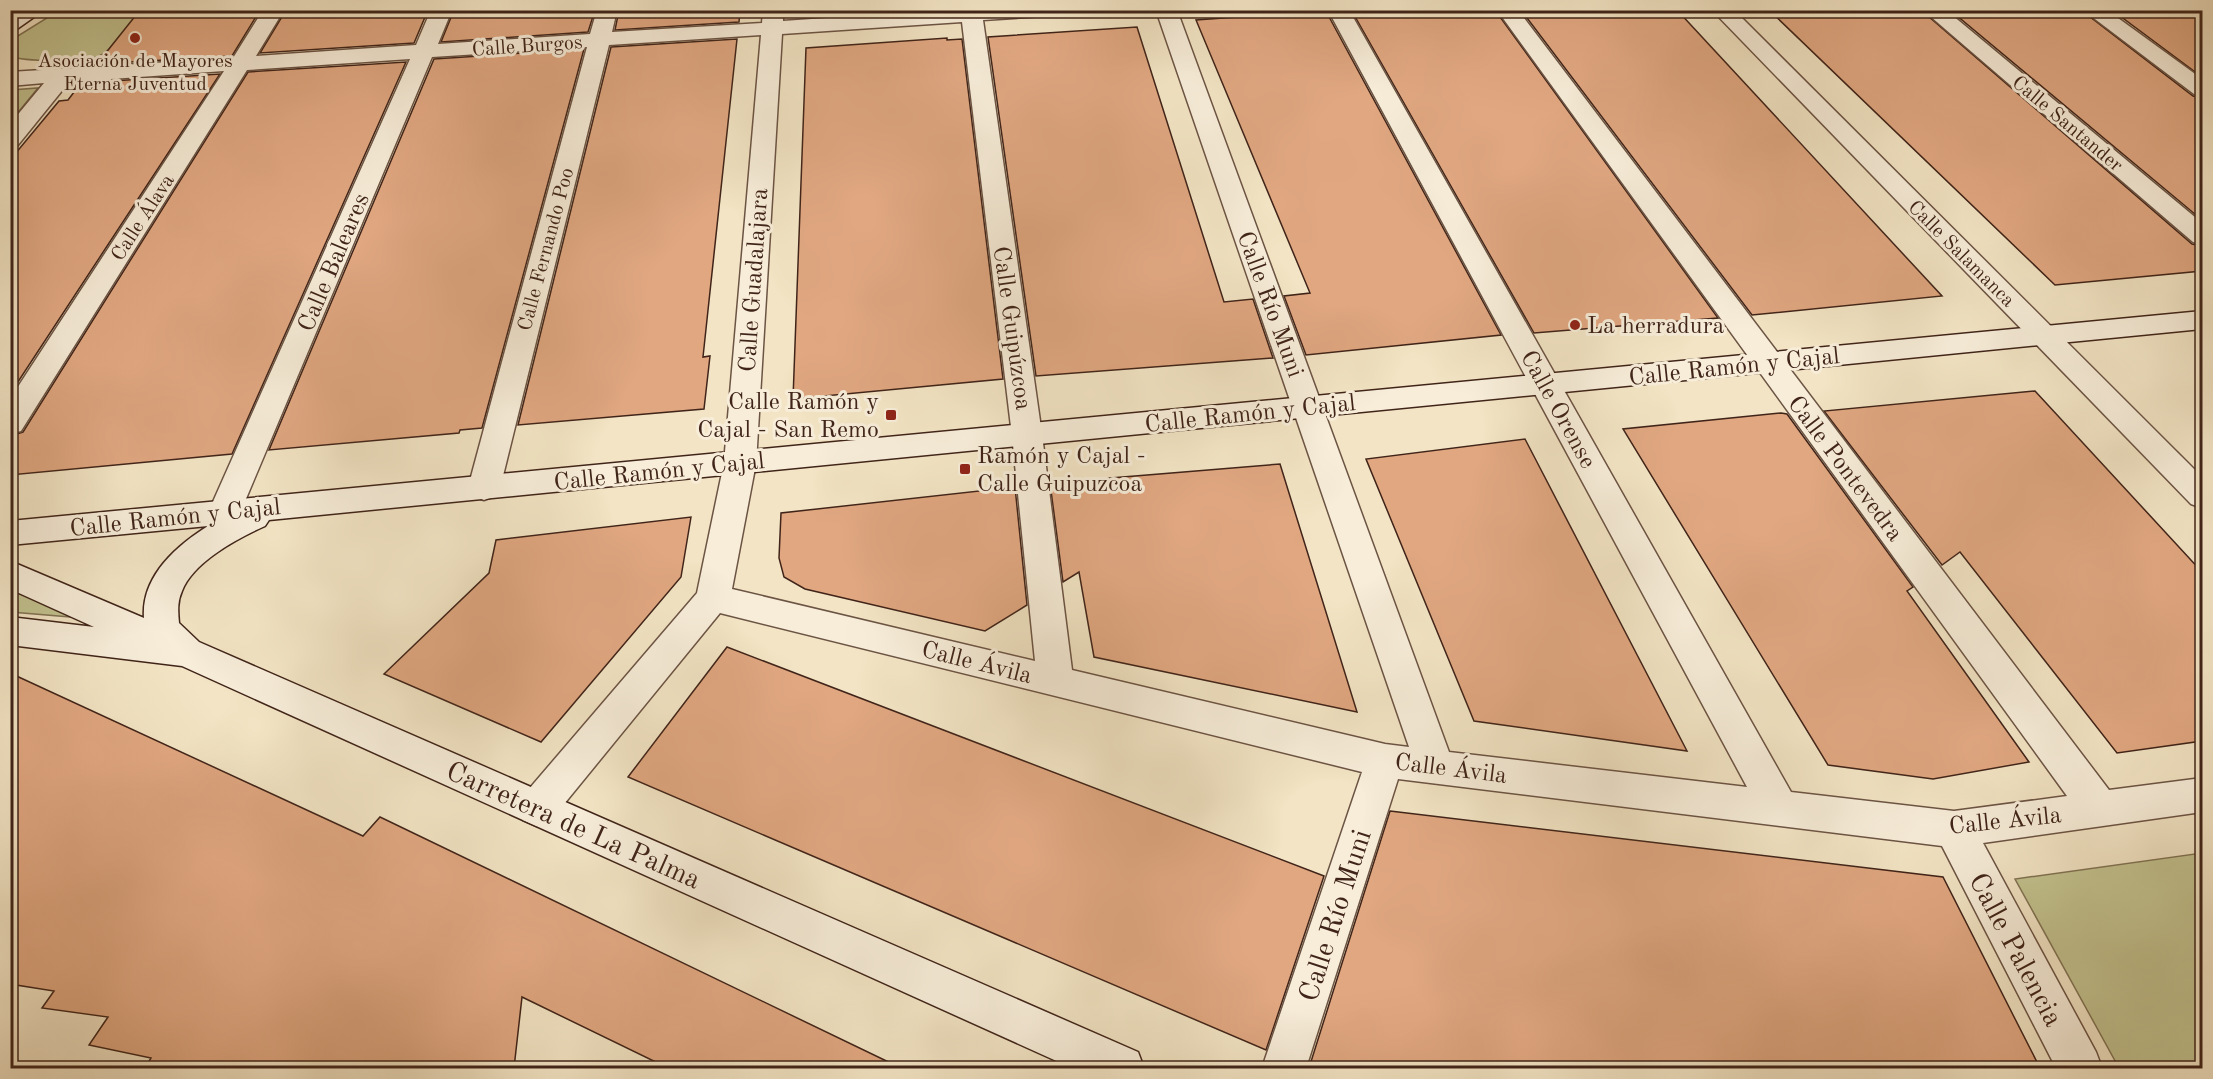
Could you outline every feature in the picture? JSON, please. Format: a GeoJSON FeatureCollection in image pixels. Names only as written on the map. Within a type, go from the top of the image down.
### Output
{"type":"FeatureCollection","features":[{"type":"Feature","properties":{"kind":"street"},"geometry":{"type":"LineString","coordinates":[[10,25],[34,10]]}},
{"type":"Feature","properties":{"kind":"street","name":"Calle Álava"},"geometry":{"type":"LineString","coordinates":[[10,424],[274,10]]}},
{"type":"Feature","properties":{"kind":"street","name":"Calle Baleares"},"geometry":{"type":"LineString","coordinates":[[224,513],[442,10]]}},
{"type":"Feature","properties":{"kind":"street","name":"Calle Fernando Poo"},"geometry":{"type":"LineString","coordinates":[[484,488],[607,10]]}},
{"type":"Feature","properties":{"kind":"street","name":"Calle Burgos"},"geometry":{"type":"LineString","coordinates":[[10,79],[600,40],[773,19],[1044,10]]}},
{"type":"Feature","properties":{"kind":"street","name":"Calle Río Muni"},"geometry":{"type":"LineString","coordinates":[[1166,10],[1435,767]]}},
{"type":"Feature","properties":{"kind":"street","name":"Calle Orense"},"geometry":{"type":"LineString","coordinates":[[1338,10],[1779,808]]}},
{"type":"Feature","properties":{"kind":"street","name":"Calle Pontevedra"},"geometry":{"type":"LineString","coordinates":[[1507,10],[2100,809]]}},
{"type":"Feature","properties":{"kind":"street","name":"Calle Salamanca"},"geometry":{"type":"LineString","coordinates":[[1722,10],[2202,496]]}},
{"type":"Feature","properties":{"kind":"street","name":"Calle Santander"},"geometry":{"type":"LineString","coordinates":[[1933,10],[2202,236]]}},
{"type":"Feature","properties":{"kind":"street"},"geometry":{"type":"LineString","coordinates":[[2093,10],[2202,89]]}},
{"type":"Feature","properties":{"kind":"street","name":"Calle Guipúzcoa"},"geometry":{"type":"LineString","coordinates":[[971,13],[1028,435],[1055,681]]}},
{"type":"Feature","properties":{"kind":"street","name":"Calle Guadalajara"},"geometry":{"type":"LineString","coordinates":[[537,808],[713,598],[740,463],[773,19]]}},
{"type":"Feature","properties":{"kind":"street"},"geometry":{"type":"LineString","coordinates":[[10,140],[63,75]]}},
{"type":"Feature","properties":{"kind":"street","name":"Calle Ramón y Cajal"},"geometry":{"type":"LineString","coordinates":[[10,534],[2202,320]]}},
{"type":"Feature","properties":{"kind":"street"},"geometry":{"type":"LineString","coordinates":[[186,652],[162,626],[160,610],[163,593],[173,576],[203,545],[220,533],[262,514],[293,506]]}},
{"type":"Feature","properties":{"kind":"street"},"geometry":{"type":"LineString","coordinates":[[10,574],[186,652]]}},
{"type":"Feature","properties":{"kind":"street","name":"Calle Ávila"},"geometry":{"type":"LineString","coordinates":[[713,598],[1385,761],[1954,829],[2202,795]]}},
{"type":"Feature","properties":{"kind":"street","name":"Carretera de La Palma"},"geometry":{"type":"LineString","coordinates":[[10,630],[186,652],[1104,1065]]}},
{"type":"Feature","properties":{"kind":"street","name":"Calle Río Muni"},"geometry":{"type":"LineString","coordinates":[[1284,1068],[1385,761]]}},
{"type":"Feature","properties":{"kind":"street","name":"Calle Palencia"},"geometry":{"type":"LineString","coordinates":[[1954,829],[2080,1068]]}},
{"type":"Feature","properties":{"kind":"green space"},"geometry":{"type":"Polygon","coordinates":[[[58,11],[140,11],[117,42],[99,56],[55,60],[11,56],[13,39],[58,11]]]}},
{"type":"Feature","properties":{"kind":"green space"},"geometry":{"type":"Polygon","coordinates":[[[38,88],[11,121],[11,90],[38,88]]]}},
{"type":"Feature","properties":{"kind":"green space"},"geometry":{"type":"Polygon","coordinates":[[[11,591],[94,619],[11,612],[11,591]]]}},
{"type":"Feature","properties":{"kind":"green space"},"geometry":{"type":"Polygon","coordinates":[[[2202,853],[2202,1068],[2119,1068],[2015,879],[2202,853]]]}},
{"type":"Feature","properties":{"kind":"building"},"geometry":{"type":"Polygon","coordinates":[[[140,10],[260,10],[232,56],[97,64],[140,10]]]}},
{"type":"Feature","properties":{"kind":"building"},"geometry":{"type":"Polygon","coordinates":[[[286,10],[428,10],[414,43],[260,53],[286,10]]]}},
{"type":"Feature","properties":{"kind":"building"},"geometry":{"type":"Polygon","coordinates":[[[454,10],[595,10],[588,32],[441,42],[454,10]]]}},
{"type":"Feature","properties":{"kind":"building"},"geometry":{"type":"Polygon","coordinates":[[[619,10],[740,10],[739,22],[615,30],[619,10]]]}},
{"type":"Feature","properties":{"kind":"building"},"geometry":{"type":"Polygon","coordinates":[[[1391,10],[1495,10],[1718,318],[1534,333],[1353,13],[1391,10]]]}},
{"type":"Feature","properties":{"kind":"building"},"geometry":{"type":"Polygon","coordinates":[[[1521,10],[1677,10],[1942,296],[1752,315],[1521,10]]]}},
{"type":"Feature","properties":{"kind":"building"},"geometry":{"type":"Polygon","coordinates":[[[1769,10],[1921,10],[2192,244],[2202,246],[2202,271],[2055,285],[1769,10]]]}},
{"type":"Feature","properties":{"kind":"building"},"geometry":{"type":"Polygon","coordinates":[[[1950,10],[2081,10],[2193,96],[2202,98],[2202,220],[1950,10]]]}},
{"type":"Feature","properties":{"kind":"building"},"geometry":{"type":"Polygon","coordinates":[[[2112,10],[2202,10],[2202,77],[2112,10]]]}},
{"type":"Feature","properties":{"kind":"building"},"geometry":{"type":"Polygon","coordinates":[[[1320,11],[1322,16],[1328,15],[1501,335],[1306,355],[1284,296],[1310,293],[1196,20],[1320,11]]]}},
{"type":"Feature","properties":{"kind":"building"},"geometry":{"type":"Polygon","coordinates":[[[1137,27],[1224,302],[1253,299],[1273,358],[1036,376],[988,37],[1137,27]]]}},
{"type":"Feature","properties":{"kind":"building"},"geometry":{"type":"Polygon","coordinates":[[[947,38],[947,40],[962,39],[1003,379],[793,399],[806,48],[947,38]]]}},
{"type":"Feature","properties":{"kind":"building"},"geometry":{"type":"Polygon","coordinates":[[[737,39],[703,357],[710,356],[704,409],[518,425],[611,47],[737,39]]]}},
{"type":"Feature","properties":{"kind":"building"},"geometry":{"type":"Polygon","coordinates":[[[584,49],[482,428],[460,430],[459,433],[269,450],[434,59],[584,49]]]}},
{"type":"Feature","properties":{"kind":"building"},"geometry":{"type":"Polygon","coordinates":[[[406,62],[232,454],[10,475],[10,436],[23,432],[248,72],[406,62]]]}},
{"type":"Feature","properties":{"kind":"building"},"geometry":{"type":"Polygon","coordinates":[[[220,74],[10,394],[10,160],[59,101],[68,100],[81,83],[220,74]]]}},
{"type":"Feature","properties":{"kind":"building"},"geometry":{"type":"Polygon","coordinates":[[[2035,391],[2202,572],[2202,741],[2117,753],[1960,552],[1942,565],[1824,411],[2035,391]]]}},
{"type":"Feature","properties":{"kind":"building"},"geometry":{"type":"Polygon","coordinates":[[[1787,414],[1913,587],[1907,591],[2029,762],[1933,779],[1828,765],[1623,429],[1787,414]]]}},
{"type":"Feature","properties":{"kind":"building"},"geometry":{"type":"Polygon","coordinates":[[[1525,439],[1687,751],[1474,721],[1366,459],[1525,439]]]}},
{"type":"Feature","properties":{"kind":"building"},"geometry":{"type":"Polygon","coordinates":[[[1280,464],[1357,712],[1094,657],[1079,572],[1063,582],[1050,483],[1280,464]]]}},
{"type":"Feature","properties":{"kind":"building"},"geometry":{"type":"Polygon","coordinates":[[[1015,487],[1027,605],[985,631],[805,589],[784,577],[779,558],[781,513],[1015,487]]]}},
{"type":"Feature","properties":{"kind":"building"},"geometry":{"type":"Polygon","coordinates":[[[691,517],[681,577],[541,742],[384,674],[489,573],[496,540],[691,517]]]}},
{"type":"Feature","properties":{"kind":"building"},"geometry":{"type":"Polygon","coordinates":[[[727,647],[1324,876],[1266,1050],[628,777],[727,647]]]}},
{"type":"Feature","properties":{"kind":"building"},"geometry":{"type":"Polygon","coordinates":[[[10,673],[363,836],[380,817],[901,1068],[668,1068],[522,997],[514,1068],[145,1068],[151,1058],[89,1045],[108,1017],[42,1008],[54,991],[10,984],[10,673]]]}},
{"type":"Feature","properties":{"kind":"building"},"geometry":{"type":"Polygon","coordinates":[[[1390,811],[1943,877],[2040,1068],[1309,1068],[1390,811]]]}},
{"type":"Feature","properties":{"kind":"place","name":"Asociación de Mayores Eterna Juventud"},"geometry":{"type":"Point","coordinates":[135,38]}},
{"type":"Feature","properties":{"kind":"place","name":"La herradura"},"geometry":{"type":"Point","coordinates":[1575,325]}},
{"type":"Feature","properties":{"kind":"place","name":"Calle Ramón y Cajal - San Remo"},"geometry":{"type":"Point","coordinates":[891,415]}},
{"type":"Feature","properties":{"kind":"place","name":"Ramón y Cajal - Calle Guipuzcoa"},"geometry":{"type":"Point","coordinates":[965,469]}}]}
